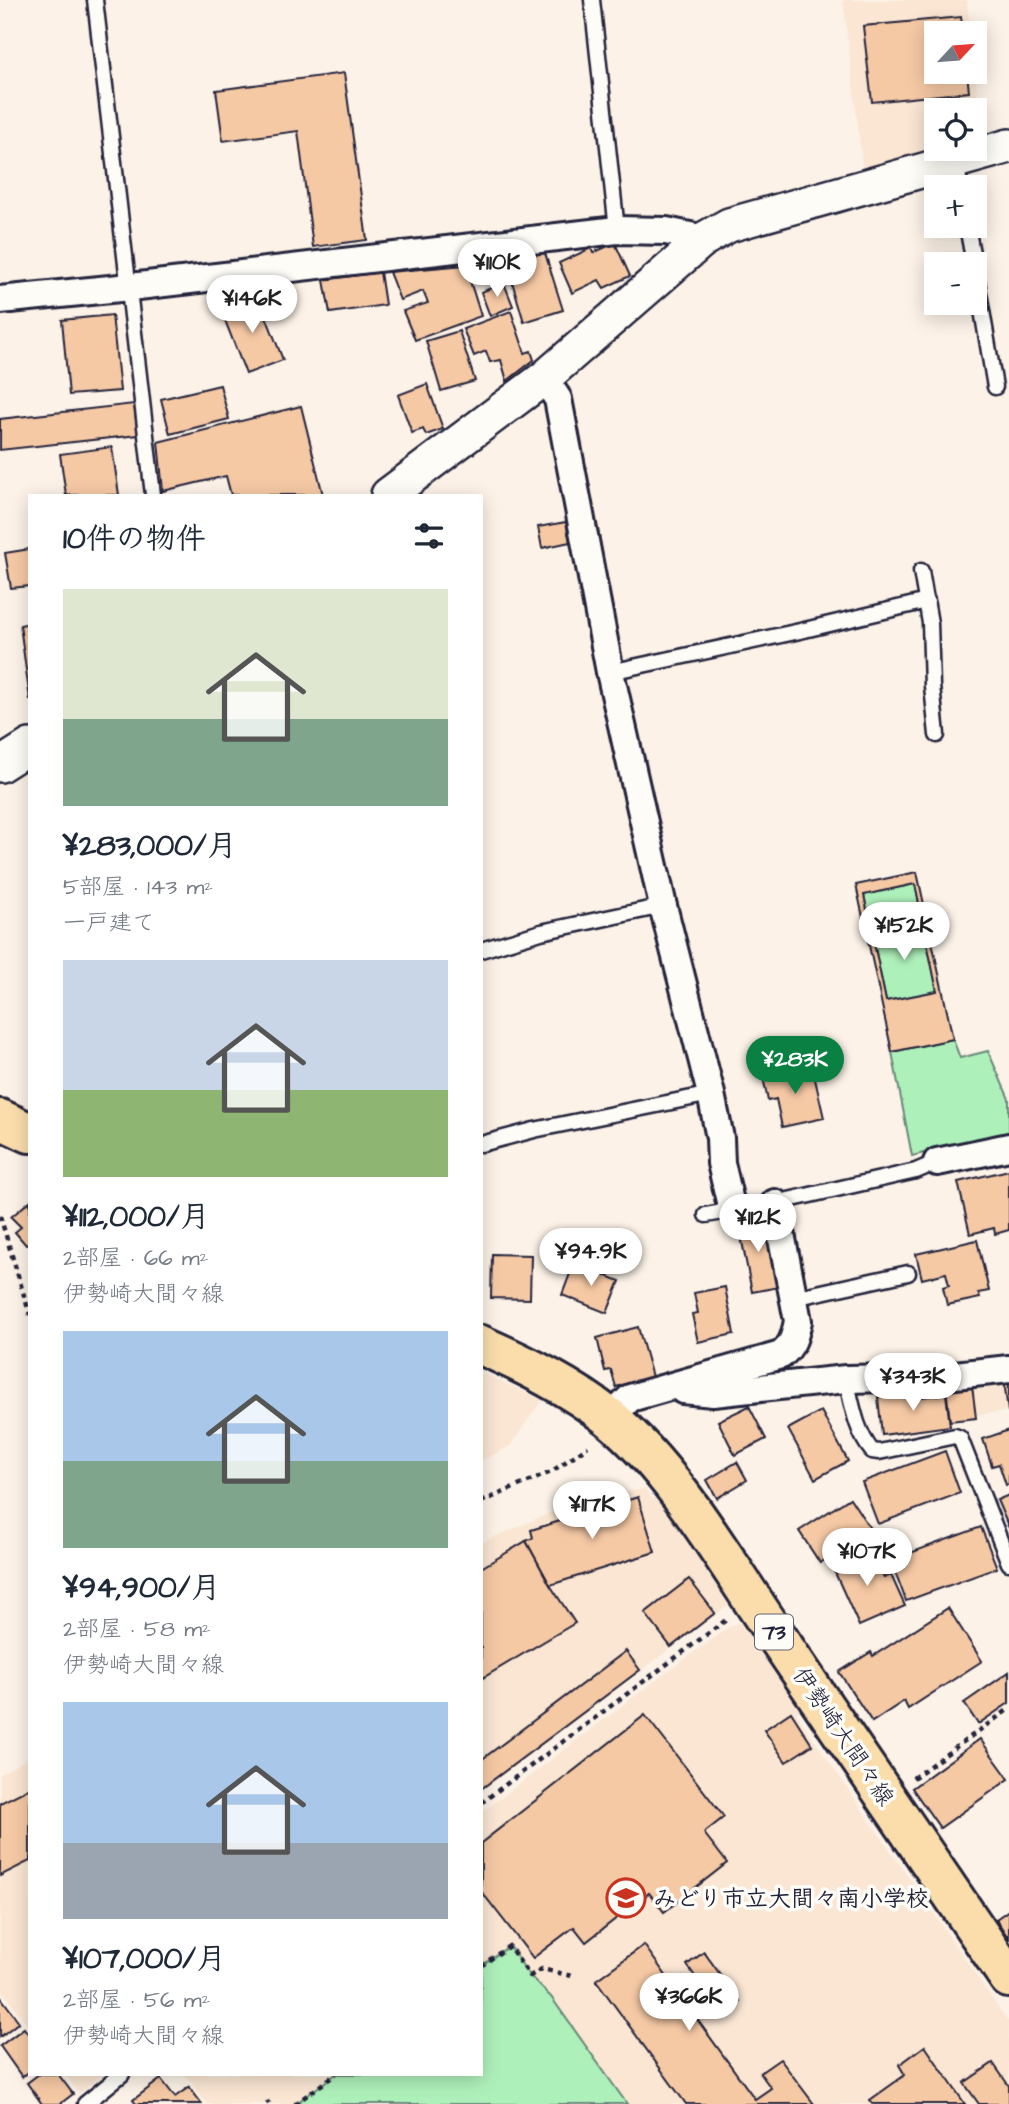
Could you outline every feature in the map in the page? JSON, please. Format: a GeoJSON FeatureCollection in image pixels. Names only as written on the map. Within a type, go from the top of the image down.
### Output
{"type":"FeatureCollection","features":[{"type":"Feature","properties":{"kind":"main road"},"geometry":{"type":"LineString","coordinates":[[0,1119],[28,1132]]}},
{"type":"Feature","properties":{"kind":"main road","name":"伊勢崎大間々線"},"geometry":{"type":"LineString","coordinates":[[483,1346],[554,1381],[610,1418],[652,1461],[706,1533],[1009,1978]]}},
{"type":"Feature","properties":{"kind":"street"},"geometry":{"type":"LineString","coordinates":[[389,494],[544,378],[704,239],[729,225],[958,174],[1009,146]]}},
{"type":"Feature","properties":{"kind":"street"},"geometry":{"type":"LineString","coordinates":[[0,300],[617,230],[666,231],[704,239]]}},
{"type":"Feature","properties":{"kind":"street"},"geometry":{"type":"LineString","coordinates":[[544,378],[558,399],[610,672],[663,906],[711,1094],[720,1138],[719,1212]]}},
{"type":"Feature","properties":{"kind":"street"},"geometry":{"type":"LineString","coordinates":[[0,765],[28,747]]}},
{"type":"Feature","properties":{"kind":"street"},"geometry":{"type":"LineString","coordinates":[[937,1162],[1009,1147]]}},
{"type":"Feature","properties":{"kind":"street"},"geometry":{"type":"LineString","coordinates":[[610,1418],[630,1398],[781,1355],[788,1349],[794,1339],[798,1321],[775,1203]]}},
{"type":"Feature","properties":{"kind":"street"},"geometry":{"type":"LineString","coordinates":[[668,1388],[713,1393],[846,1379],[937,1377],[1009,1369]]}},
{"type":"Feature","properties":{"kind":"lane"},"geometry":{"type":"LineString","coordinates":[[95,0],[153,494]]}},
{"type":"Feature","properties":{"kind":"lane"},"geometry":{"type":"LineString","coordinates":[[592,0],[617,230]]}},
{"type":"Feature","properties":{"kind":"lane"},"geometry":{"type":"LineString","coordinates":[[982,315],[995,387]]}},
{"type":"Feature","properties":{"kind":"lane"},"geometry":{"type":"LineString","coordinates":[[921,571],[932,644],[932,686],[937,735]]}},
{"type":"Feature","properties":{"kind":"lane"},"geometry":{"type":"LineString","coordinates":[[610,672],[927,601]]}},
{"type":"Feature","properties":{"kind":"lane"},"geometry":{"type":"LineString","coordinates":[[483,949],[541,932],[663,906]]}},
{"type":"Feature","properties":{"kind":"lane"},"geometry":{"type":"LineString","coordinates":[[483,1143],[534,1130],[711,1094]]}},
{"type":"Feature","properties":{"kind":"lane"},"geometry":{"type":"LineString","coordinates":[[719,1212],[775,1203],[916,1171],[937,1162]]}},
{"type":"Feature","properties":{"kind":"lane"},"geometry":{"type":"LineString","coordinates":[[794,1298],[908,1273]]}},
{"type":"Feature","properties":{"kind":"lane"},"geometry":{"type":"LineString","coordinates":[[846,1379],[854,1412],[872,1451],[879,1452],[955,1436],[960,1438],[1009,1563]]}},
{"type":"Feature","properties":{"kind":"lane"},"geometry":{"type":"LineString","coordinates":[[85,2104],[120,2076]]}},
{"type":"Feature","properties":{"kind":"path"},"geometry":{"type":"LineString","coordinates":[[0,1216],[28,1308]]}},
{"type":"Feature","properties":{"kind":"path"},"geometry":{"type":"LineString","coordinates":[[483,1502],[551,1472],[590,1445],[610,1418]]}},
{"type":"Feature","properties":{"kind":"path"},"geometry":{"type":"LineString","coordinates":[[483,1802],[728,1618]]}},
{"type":"Feature","properties":{"kind":"path"},"geometry":{"type":"LineString","coordinates":[[909,1781],[1009,1709]]}},
{"type":"Feature","properties":{"kind":"path"},"geometry":{"type":"LineString","coordinates":[[483,1965],[509,1946],[530,1976],[542,1969],[572,1976]]}},
{"type":"Feature","properties":{"kind":"path"},"geometry":{"type":"LineString","coordinates":[[295,2104],[333,2076]]}},
{"type":"Feature","properties":{"kind":"shaded area"},"geometry":{"type":"Polygon","coordinates":[[[843,0],[967,0],[969,21],[924,21],[924,84],[976,84],[978,98],[924,98],[924,153],[863,171],[843,0]]]}},
{"type":"Feature","properties":{"kind":"shaded area"},"geometry":{"type":"Polygon","coordinates":[[[483,1373],[542,1400],[510,1446],[483,1460],[483,1373]]]}},
{"type":"Feature","properties":{"kind":"shaded area"},"geometry":{"type":"Polygon","coordinates":[[[1009,1381],[1009,1411],[975,1415],[972,1385],[1009,1381]]]}},
{"type":"Feature","properties":{"kind":"shaded area"},"geometry":{"type":"Polygon","coordinates":[[[645,1489],[652,1499],[661,1495],[733,1598],[731,1603],[483,1789],[483,1542],[547,1514],[645,1489]]]}},
{"type":"Feature","properties":{"kind":"shaded area","name":"みどり市立大間々南小学校"},"geometry":{"type":"Polygon","coordinates":[[[740,1622],[798,1706],[797,1715],[1009,2023],[1009,2104],[207,2104],[186,2076],[483,2076],[483,1811],[729,1627],[740,1622]]]}},
{"type":"Feature","properties":{"kind":"shaded area"},"geometry":{"type":"Polygon","coordinates":[[[28,1758],[28,2025],[0,1988],[0,1774],[28,1758]]]}},
{"type":"Feature","properties":{"kind":"shaded area"},"geometry":{"type":"Polygon","coordinates":[[[66,2076],[101,2076],[79,2093],[66,2076]]]}},
{"type":"Feature","properties":{"kind":"green space"},"geometry":{"type":"Polygon","coordinates":[[[915,884],[937,991],[886,1001],[864,895],[915,884]]]}},
{"type":"Feature","properties":{"kind":"green space"},"geometry":{"type":"Polygon","coordinates":[[[953,1039],[960,1058],[988,1051],[1009,1099],[1009,1132],[912,1156],[892,1052],[953,1039]]]}},
{"type":"Feature","properties":{"kind":"green space"},"geometry":{"type":"Polygon","coordinates":[[[509,1946],[530,1976],[551,1997],[627,2104],[295,2104],[333,2076],[483,2076],[483,1965],[509,1946]]]}},
{"type":"Feature","properties":{"kind":"building"},"geometry":{"type":"Polygon","coordinates":[[[961,17],[962,21],[924,21],[924,84],[968,84],[969,92],[872,102],[863,26],[961,17]]]}},
{"type":"Feature","properties":{"kind":"building"},"geometry":{"type":"Polygon","coordinates":[[[344,73],[367,240],[313,247],[298,131],[223,141],[216,90],[344,73]]]}},
{"type":"Feature","properties":{"kind":"building"},"geometry":{"type":"Polygon","coordinates":[[[615,243],[630,276],[604,288],[599,280],[572,293],[559,263],[591,248],[593,253],[615,243]]]}},
{"type":"Feature","properties":{"kind":"building"},"geometry":{"type":"Polygon","coordinates":[[[544,250],[563,310],[524,322],[511,278],[520,276],[515,259],[544,250]]]}},
{"type":"Feature","properties":{"kind":"building"},"geometry":{"type":"Polygon","coordinates":[[[465,265],[481,316],[415,340],[403,311],[428,303],[423,291],[400,300],[389,272],[465,265]]]}},
{"type":"Feature","properties":{"kind":"building"},"geometry":{"type":"Polygon","coordinates":[[[380,272],[385,305],[330,313],[324,280],[380,272]]]}},
{"type":"Feature","properties":{"kind":"building"},"geometry":{"type":"Polygon","coordinates":[[[504,283],[513,306],[490,316],[481,292],[504,283]]]}},
{"type":"Feature","properties":{"kind":"building"},"geometry":{"type":"Polygon","coordinates":[[[258,296],[283,360],[246,374],[221,310],[258,296]]]}},
{"type":"Feature","properties":{"kind":"building"},"geometry":{"type":"Polygon","coordinates":[[[511,311],[525,353],[531,351],[534,360],[507,381],[501,360],[490,362],[486,351],[474,356],[463,329],[511,311]]]}},
{"type":"Feature","properties":{"kind":"building"},"geometry":{"type":"Polygon","coordinates":[[[112,315],[120,391],[69,395],[62,320],[112,315]]]}},
{"type":"Feature","properties":{"kind":"building"},"geometry":{"type":"Polygon","coordinates":[[[459,331],[475,381],[441,391],[426,341],[459,331]]]}},
{"type":"Feature","properties":{"kind":"building"},"geometry":{"type":"Polygon","coordinates":[[[427,384],[443,429],[426,435],[423,429],[412,433],[398,395],[427,384]]]}},
{"type":"Feature","properties":{"kind":"building"},"geometry":{"type":"Polygon","coordinates":[[[220,385],[229,419],[170,434],[161,399],[220,385]]]}},
{"type":"Feature","properties":{"kind":"building"},"geometry":{"type":"Polygon","coordinates":[[[134,404],[138,435],[0,450],[0,419],[134,404]]]}},
{"type":"Feature","properties":{"kind":"building"},"geometry":{"type":"Polygon","coordinates":[[[301,406],[323,494],[231,494],[226,476],[163,491],[158,442],[301,406]]]}},
{"type":"Feature","properties":{"kind":"building"},"geometry":{"type":"Polygon","coordinates":[[[112,447],[119,494],[66,494],[60,454],[112,447]]]}},
{"type":"Feature","properties":{"kind":"building"},"geometry":{"type":"Polygon","coordinates":[[[566,522],[570,542],[542,548],[538,527],[566,522]]]}},
{"type":"Feature","properties":{"kind":"building"},"geometry":{"type":"Polygon","coordinates":[[[28,549],[28,586],[11,588],[5,553],[28,549]]]}},
{"type":"Feature","properties":{"kind":"building"},"geometry":{"type":"Polygon","coordinates":[[[28,623],[28,685],[20,625],[28,623]]]}},
{"type":"Feature","properties":{"kind":"building"},"geometry":{"type":"Polygon","coordinates":[[[917,872],[953,1039],[892,1052],[856,885],[917,872]],[[915,884],[864,895],[886,1001],[937,991],[915,884]]]}},
{"type":"Feature","properties":{"kind":"building"},"geometry":{"type":"Polygon","coordinates":[[[812,1066],[824,1118],[782,1127],[776,1099],[768,1101],[763,1077],[812,1066]]]}},
{"type":"Feature","properties":{"kind":"building"},"geometry":{"type":"Polygon","coordinates":[[[1009,1170],[1009,1230],[995,1234],[994,1228],[970,1234],[958,1182],[1009,1170]]]}},
{"type":"Feature","properties":{"kind":"building"},"geometry":{"type":"Polygon","coordinates":[[[28,1203],[26,1245],[15,1232],[21,1227],[11,1217],[28,1203]]]}},
{"type":"Feature","properties":{"kind":"building"},"geometry":{"type":"Polygon","coordinates":[[[761,1217],[767,1225],[779,1287],[752,1292],[738,1221],[761,1217]]]}},
{"type":"Feature","properties":{"kind":"building"},"geometry":{"type":"Polygon","coordinates":[[[977,1240],[989,1291],[978,1293],[980,1298],[947,1305],[943,1287],[949,1285],[946,1273],[922,1279],[916,1254],[977,1240]]]}},
{"type":"Feature","properties":{"kind":"building"},"geometry":{"type":"Polygon","coordinates":[[[492,1254],[531,1255],[530,1299],[491,1298],[492,1254]]]}},
{"type":"Feature","properties":{"kind":"building"},"geometry":{"type":"Polygon","coordinates":[[[574,1263],[620,1281],[607,1313],[562,1295],[574,1263]]]}},
{"type":"Feature","properties":{"kind":"building"},"geometry":{"type":"Polygon","coordinates":[[[725,1287],[734,1334],[698,1342],[692,1314],[698,1313],[694,1293],[725,1287]]]}},
{"type":"Feature","properties":{"kind":"building"},"geometry":{"type":"Polygon","coordinates":[[[638,1327],[652,1377],[616,1387],[611,1370],[605,1371],[597,1338],[638,1327]]]}},
{"type":"Feature","properties":{"kind":"building"},"geometry":{"type":"Polygon","coordinates":[[[1004,1381],[1009,1381],[1009,1411],[1008,1411],[1004,1381]]]}},
{"type":"Feature","properties":{"kind":"building"},"geometry":{"type":"Polygon","coordinates":[[[972,1385],[976,1418],[950,1421],[946,1388],[972,1385]]]}},
{"type":"Feature","properties":{"kind":"building"},"geometry":{"type":"Polygon","coordinates":[[[920,1392],[921,1397],[946,1394],[950,1426],[882,1435],[878,1397],[920,1392]]]}},
{"type":"Feature","properties":{"kind":"building"},"geometry":{"type":"Polygon","coordinates":[[[749,1406],[766,1439],[735,1455],[718,1421],[749,1406]]]}},
{"type":"Feature","properties":{"kind":"building"},"geometry":{"type":"Polygon","coordinates":[[[821,1411],[848,1461],[815,1479],[788,1429],[821,1411]]]}},
{"type":"Feature","properties":{"kind":"building"},"geometry":{"type":"Polygon","coordinates":[[[1009,1430],[1009,1484],[1006,1485],[999,1464],[992,1466],[983,1439],[1009,1430]]]}},
{"type":"Feature","properties":{"kind":"building"},"geometry":{"type":"Polygon","coordinates":[[[945,1451],[960,1493],[878,1524],[862,1482],[945,1451]]]}},
{"type":"Feature","properties":{"kind":"building"},"geometry":{"type":"Polygon","coordinates":[[[737,1462],[747,1480],[717,1498],[707,1480],[737,1462]]]}},
{"type":"Feature","properties":{"kind":"building"},"geometry":{"type":"Polygon","coordinates":[[[1009,1495],[1009,1528],[997,1500],[1009,1495]]]}},
{"type":"Feature","properties":{"kind":"building"},"geometry":{"type":"Polygon","coordinates":[[[638,1497],[655,1552],[550,1585],[526,1541],[533,1538],[531,1530],[638,1497]]]}},
{"type":"Feature","properties":{"kind":"building"},"geometry":{"type":"Polygon","coordinates":[[[850,1498],[871,1530],[820,1563],[799,1531],[850,1498]]]}},
{"type":"Feature","properties":{"kind":"building"},"geometry":{"type":"Polygon","coordinates":[[[981,1527],[997,1568],[906,1601],[891,1560],[981,1527]]]}},
{"type":"Feature","properties":{"kind":"building"},"geometry":{"type":"Polygon","coordinates":[[[526,1541],[575,1623],[483,1678],[483,1567],[526,1541]]]}},
{"type":"Feature","properties":{"kind":"building"},"geometry":{"type":"Polygon","coordinates":[[[871,1548],[884,1578],[891,1575],[905,1606],[859,1626],[832,1566],[871,1548]]]}},
{"type":"Feature","properties":{"kind":"building"},"geometry":{"type":"Polygon","coordinates":[[[689,1579],[715,1613],[671,1647],[645,1613],[689,1579]]]}},
{"type":"Feature","properties":{"kind":"building"},"geometry":{"type":"Polygon","coordinates":[[[948,1608],[982,1661],[908,1709],[904,1701],[872,1722],[839,1672],[871,1652],[873,1656],[948,1608]]]}},
{"type":"Feature","properties":{"kind":"building"},"geometry":{"type":"Polygon","coordinates":[[[626,1651],[640,1670],[483,1788],[483,1758],[626,1651]]]}},
{"type":"Feature","properties":{"kind":"building"},"geometry":{"type":"Polygon","coordinates":[[[1009,1672],[1009,1703],[978,1724],[964,1703],[1009,1672]]]}},
{"type":"Feature","properties":{"kind":"building"},"geometry":{"type":"Polygon","coordinates":[[[791,1712],[812,1745],[786,1762],[764,1730],[791,1712]]]}},
{"type":"Feature","properties":{"kind":"building"},"geometry":{"type":"Polygon","coordinates":[[[645,1715],[724,1817],[704,1833],[727,1863],[664,1912],[649,1893],[586,1942],[574,1927],[533,1958],[483,1894],[483,1841],[645,1715]]]}},
{"type":"Feature","properties":{"kind":"building"},"geometry":{"type":"Polygon","coordinates":[[[980,1739],[1009,1779],[940,1828],[912,1788],[980,1739]]]}},
{"type":"Feature","properties":{"kind":"building"},"geometry":{"type":"Polygon","coordinates":[[[28,1789],[28,1862],[0,1876],[0,1803],[28,1789]]]}},
{"type":"Feature","properties":{"kind":"building"},"geometry":{"type":"Polygon","coordinates":[[[1009,1910],[1009,1939],[996,1919],[1009,1910]]]}},
{"type":"Feature","properties":{"kind":"building"},"geometry":{"type":"Polygon","coordinates":[[[644,1945],[680,1995],[699,1982],[687,1965],[704,1952],[740,2002],[723,2014],[710,1997],[691,2011],[755,2099],[771,2088],[760,2073],[780,2059],[814,2104],[686,2104],[596,1980],[644,1945]]]}},
{"type":"Feature","properties":{"kind":"building"},"geometry":{"type":"Polygon","coordinates":[[[0,1996],[19,2022],[0,2037],[0,1996]]]}},
{"type":"Feature","properties":{"kind":"building"},"geometry":{"type":"Polygon","coordinates":[[[24,2028],[28,2033],[28,2072],[22,2077],[0,2046],[24,2028]]]}},
{"type":"Feature","properties":{"kind":"building"},"geometry":{"type":"Polygon","coordinates":[[[925,2046],[965,2104],[873,2104],[870,2100],[905,2075],[899,2065],[925,2046]]]}},
{"type":"Feature","properties":{"kind":"building"},"geometry":{"type":"Polygon","coordinates":[[[993,2063],[1009,2086],[1009,2104],[979,2104],[964,2083],[993,2063]]]}},
{"type":"Feature","properties":{"kind":"building"},"geometry":{"type":"Polygon","coordinates":[[[36,2076],[60,2076],[73,2094],[60,2104],[42,2104],[27,2083],[36,2076]]]}},
{"type":"Feature","properties":{"kind":"building"},"geometry":{"type":"Polygon","coordinates":[[[161,2079],[175,2097],[189,2087],[202,2104],[136,2104],[133,2100],[161,2079]]]}},
{"type":"Feature","properties":{"kind":"place","name":"みどり市立大間々南小学校"},"geometry":{"type":"Point","coordinates":[626,1898]}}]}
